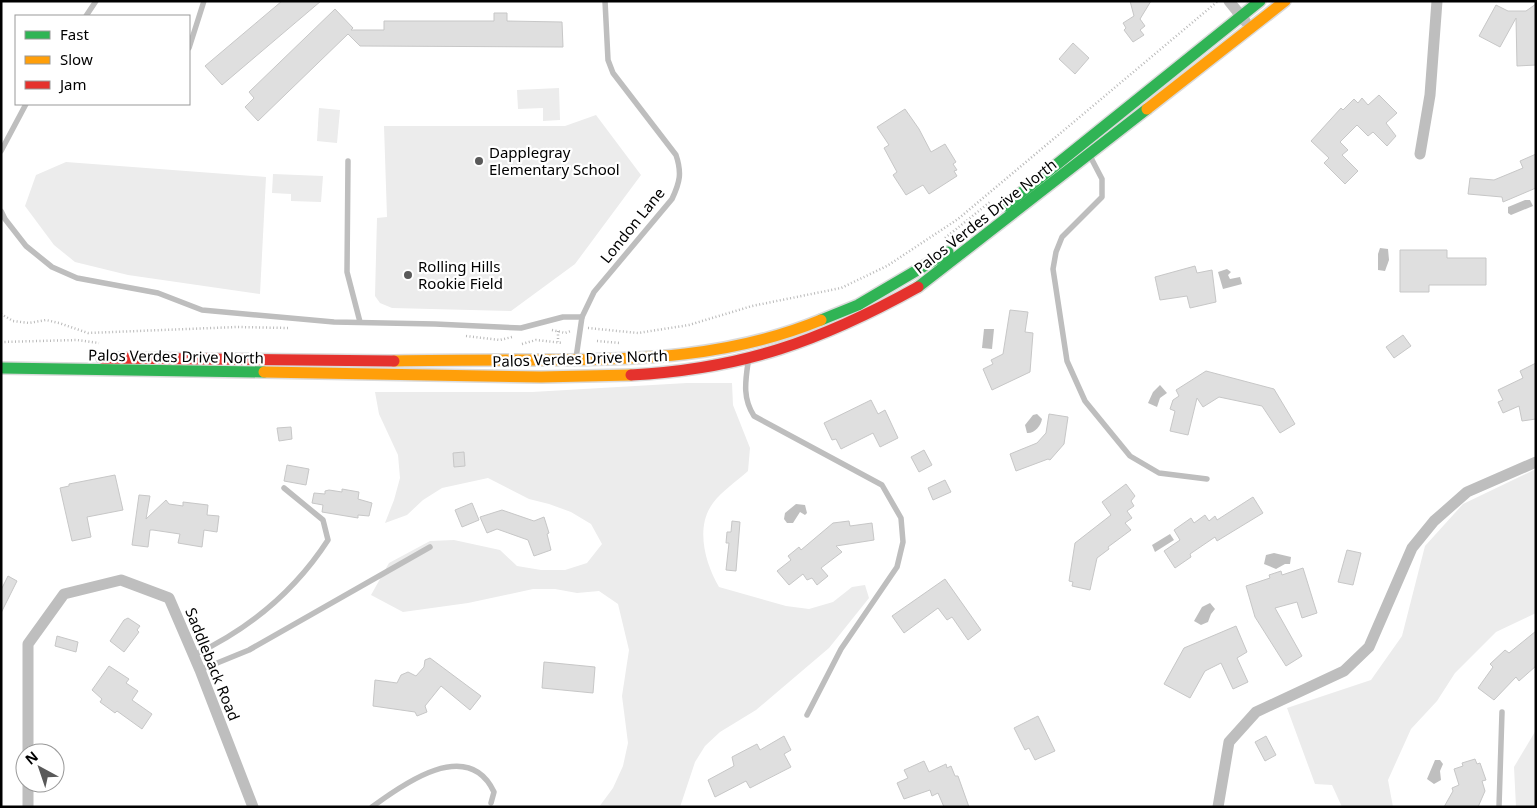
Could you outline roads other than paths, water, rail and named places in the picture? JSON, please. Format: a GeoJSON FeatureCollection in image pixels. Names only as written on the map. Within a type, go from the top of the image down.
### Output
{"type":"FeatureCollection","features":[{"type":"Feature","properties":{"kind":"main road","name":"Palos Verdes Drive North"},"geometry":{"type":"LineString","coordinates":[[1,358],[575,360],[682,356],[748,344],[800,329],[858,305],[941,258],[1260,1]]}},
{"type":"Feature","properties":{"kind":"main road","name":"Palos Verdes Drive North"},"geometry":{"type":"LineString","coordinates":[[1,368],[541,377],[625,375],[723,365],[749,359],[853,321],[885,306],[923,284],[1285,1]]}},
{"type":"Feature","properties":{"kind":"main road"},"geometry":{"type":"LineString","coordinates":[[458,375],[481,367],[556,368],[575,360],[625,375]]}},
{"type":"Feature","properties":{"kind":"street"},"geometry":{"type":"LineString","coordinates":[[1229,1],[1251,28]]}},
{"type":"Feature","properties":{"kind":"street"},"geometry":{"type":"LineString","coordinates":[[1420,154],[1430,95],[1437,1]]}},
{"type":"Feature","properties":{"kind":"street"},"geometry":{"type":"LineString","coordinates":[[1218,807],[1229,742],[1256,712],[1344,671],[1370,647],[1412,548],[1434,521],[1467,492],[1536,462]]}},
{"type":"Feature","properties":{"kind":"street","name":"Saddleback Road"},"geometry":{"type":"LineString","coordinates":[[28,743],[28,644],[64,594],[121,580],[169,598],[194,655],[253,807]]}},
{"type":"Feature","properties":{"kind":"street"},"geometry":{"type":"LineString","coordinates":[[28,793],[28,807]]}},
{"type":"Feature","properties":{"kind":"lane"},"geometry":{"type":"LineString","coordinates":[[87,15],[96,1]]}},
{"type":"Feature","properties":{"kind":"lane"},"geometry":{"type":"LineString","coordinates":[[190,45],[204,1]]}},
{"type":"Feature","properties":{"kind":"lane","name":"London Lane"},"geometry":{"type":"LineString","coordinates":[[575,360],[579,327],[594,292],[672,198],[680,182],[681,170],[676,155],[613,72],[608,60],[606,1]]}},
{"type":"Feature","properties":{"kind":"lane"},"geometry":{"type":"LineString","coordinates":[[1,151],[25,105]]}},
{"type":"Feature","properties":{"kind":"lane"},"geometry":{"type":"LineString","coordinates":[[1081,145],[1089,155],[1102,179],[1102,198],[1062,237],[1053,269],[1067,361],[1085,402],[1130,456],[1159,473],[1207,479]]}},
{"type":"Feature","properties":{"kind":"lane"},"geometry":{"type":"LineString","coordinates":[[348,161],[347,272],[360,322]]}},
{"type":"Feature","properties":{"kind":"lane"},"geometry":{"type":"LineString","coordinates":[[1,210],[5,219],[26,246],[52,267],[77,278],[158,293],[202,310],[324,322],[521,328],[563,317],[582,317]]}},
{"type":"Feature","properties":{"kind":"lane"},"geometry":{"type":"LineString","coordinates":[[748,344],[749,359],[745,381],[746,403],[754,416],[882,485],[902,518],[903,542],[897,567],[841,649],[807,715]]}},
{"type":"Feature","properties":{"kind":"lane"},"geometry":{"type":"LineString","coordinates":[[194,655],[225,640],[266,611],[310,568],[328,540],[323,520],[284,488]]}},
{"type":"Feature","properties":{"kind":"lane"},"geometry":{"type":"LineString","coordinates":[[200,670],[249,650],[430,547]]}},
{"type":"Feature","properties":{"kind":"lane"},"geometry":{"type":"LineString","coordinates":[[1499,807],[1502,712]]}},
{"type":"Feature","properties":{"kind":"lane"},"geometry":{"type":"LineString","coordinates":[[372,807],[422,774],[446,767],[466,768],[483,776],[494,792],[491,803]]}},
{"type":"Feature","properties":{"kind":"place","name":"Dapplegray Elementary School"},"geometry":{"type":"Point","coordinates":[479,161]}},
{"type":"Feature","properties":{"kind":"place","name":"Rolling Hills Rookie Field"},"geometry":{"type":"Point","coordinates":[408,275]}}]}
